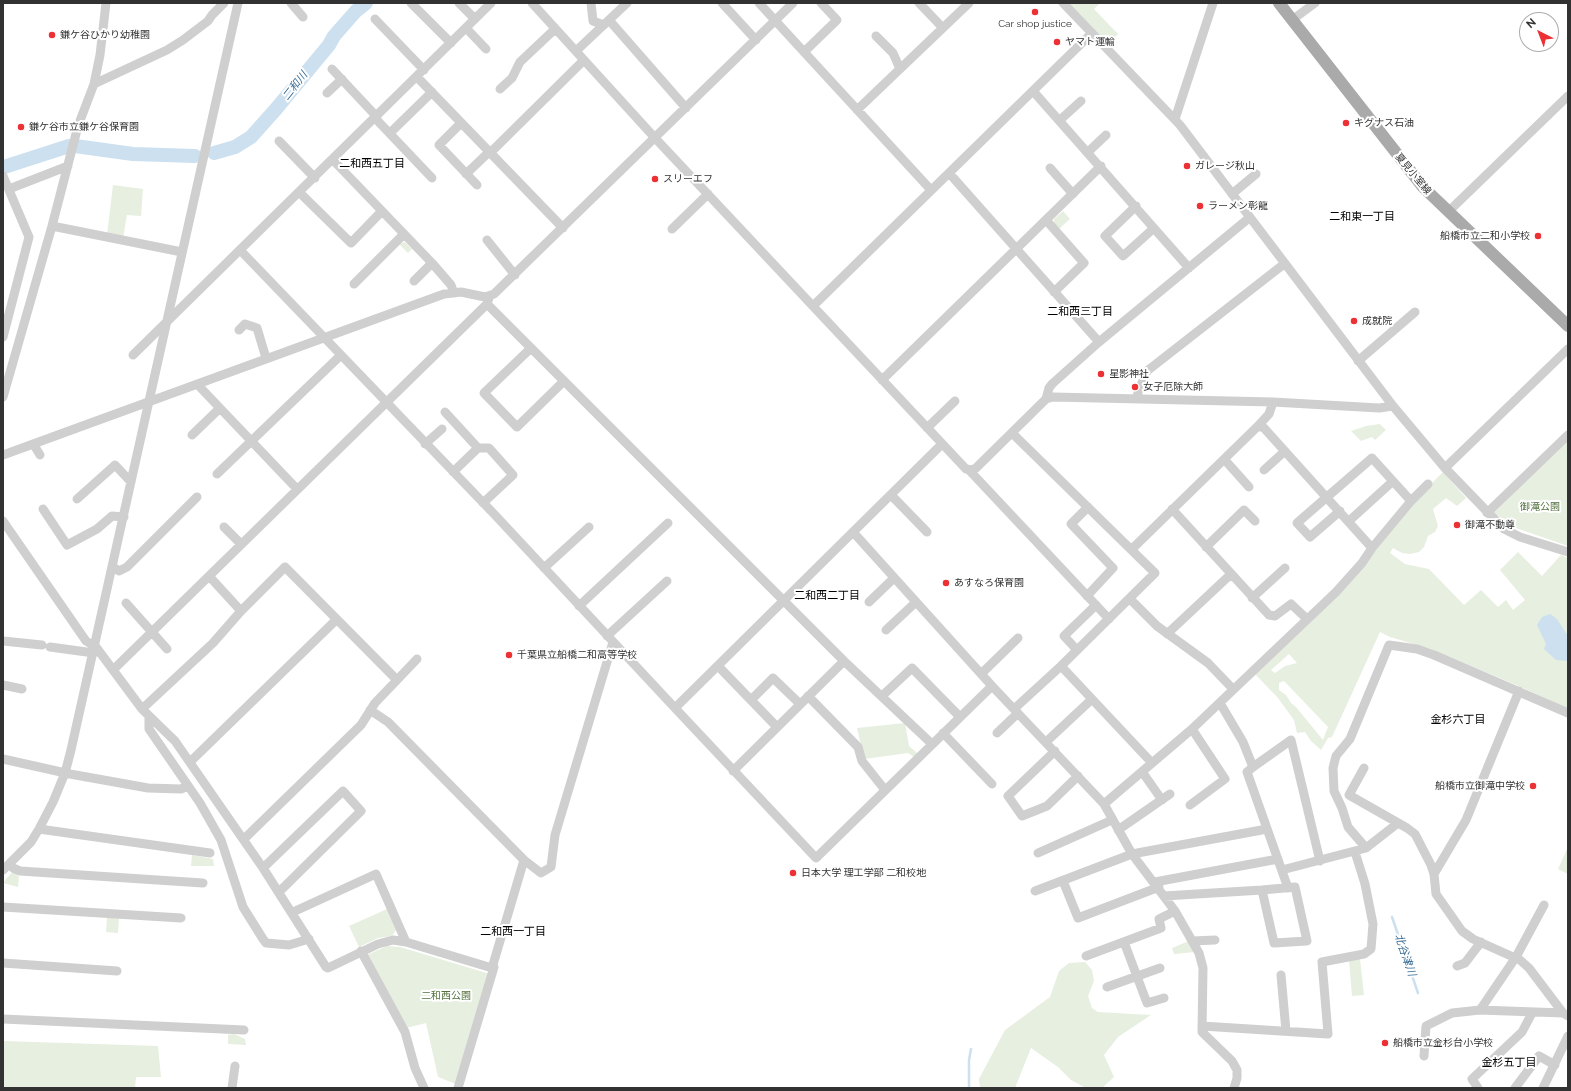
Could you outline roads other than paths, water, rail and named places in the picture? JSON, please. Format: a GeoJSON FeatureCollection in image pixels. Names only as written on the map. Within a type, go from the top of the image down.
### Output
{"type":"FeatureCollection","features":[{"type":"Feature","properties":{"kind":"main road","name":"夏見小室線"},"geometry":{"type":"LineString","coordinates":[[1279,3],[1409,170],[1448,212],[1568,326]]}},
{"type":"Feature","properties":{"kind":"street"},"geometry":{"type":"LineString","coordinates":[[94,84],[183,40],[208,20],[224,3]]}},
{"type":"Feature","properties":{"kind":"street"},"geometry":{"type":"LineString","coordinates":[[6,867],[31,842],[53,802],[65,773],[95,650],[238,3]]}},
{"type":"Feature","properties":{"kind":"street"},"geometry":{"type":"LineString","coordinates":[[291,3],[303,17]]}},
{"type":"Feature","properties":{"kind":"street"},"geometry":{"type":"LineString","coordinates":[[411,3],[451,43]]}},
{"type":"Feature","properties":{"kind":"street"},"geometry":{"type":"LineString","coordinates":[[459,3],[475,19]]}},
{"type":"Feature","properties":{"kind":"street"},"geometry":{"type":"LineString","coordinates":[[133,355],[166,325],[491,3]]}},
{"type":"Feature","properties":{"kind":"street"},"geometry":{"type":"LineString","coordinates":[[532,3],[655,138],[942,444],[969,470],[1109,619]]}},
{"type":"Feature","properties":{"kind":"street"},"geometry":{"type":"LineString","coordinates":[[591,3],[593,21],[607,22],[686,108]]}},
{"type":"Feature","properties":{"kind":"street"},"geometry":{"type":"LineString","coordinates":[[576,52],[627,3]]}},
{"type":"Feature","properties":{"kind":"street"},"geometry":{"type":"LineString","coordinates":[[722,3],[756,40]]}},
{"type":"Feature","properties":{"kind":"street"},"geometry":{"type":"LineString","coordinates":[[758,3],[931,190]]}},
{"type":"Feature","properties":{"kind":"street"},"geometry":{"type":"LineString","coordinates":[[114,669],[297,488],[386,403],[488,300],[793,3]]}},
{"type":"Feature","properties":{"kind":"street"},"geometry":{"type":"LineString","coordinates":[[804,52],[837,20],[822,3]]}},
{"type":"Feature","properties":{"kind":"street"},"geometry":{"type":"LineString","coordinates":[[919,3],[942,27]]}},
{"type":"Feature","properties":{"kind":"street"},"geometry":{"type":"LineString","coordinates":[[857,110],[942,27],[969,3]]}},
{"type":"Feature","properties":{"kind":"street"},"geometry":{"type":"LineString","coordinates":[[1063,3],[1175,119],[1358,361],[1393,406],[1445,468],[1500,527],[1510,532],[1568,552]]}},
{"type":"Feature","properties":{"kind":"street"},"geometry":{"type":"LineString","coordinates":[[1175,119],[1213,3]]}},
{"type":"Feature","properties":{"kind":"street"},"geometry":{"type":"LineString","coordinates":[[1292,20],[1315,3]]}},
{"type":"Feature","properties":{"kind":"street"},"geometry":{"type":"LineString","coordinates":[[3,397],[52,226],[72,146],[94,84],[109,4]]}},
{"type":"Feature","properties":{"kind":"street"},"geometry":{"type":"LineString","coordinates":[[375,19],[424,70]]}},
{"type":"Feature","properties":{"kind":"street"},"geometry":{"type":"LineString","coordinates":[[466,28],[486,49]]}},
{"type":"Feature","properties":{"kind":"street"},"geometry":{"type":"LineString","coordinates":[[500,89],[512,78],[520,62],[555,29]]}},
{"type":"Feature","properties":{"kind":"street"},"geometry":{"type":"LineString","coordinates":[[813,306],[1092,33]]}},
{"type":"Feature","properties":{"kind":"street"},"geometry":{"type":"LineString","coordinates":[[876,36],[893,53],[900,69]]}},
{"type":"Feature","properties":{"kind":"street"},"geometry":{"type":"LineString","coordinates":[[466,174],[584,60]]}},
{"type":"Feature","properties":{"kind":"street"},"geometry":{"type":"LineString","coordinates":[[332,69],[432,178]]}},
{"type":"Feature","properties":{"kind":"street"},"geometry":{"type":"LineString","coordinates":[[417,77],[563,228]]}},
{"type":"Feature","properties":{"kind":"street"},"geometry":{"type":"LineString","coordinates":[[327,93],[342,79]]}},
{"type":"Feature","properties":{"kind":"street"},"geometry":{"type":"LineString","coordinates":[[1033,90],[1102,166],[1189,268]]}},
{"type":"Feature","properties":{"kind":"street"},"geometry":{"type":"LineString","coordinates":[[390,133],[432,92]]}},
{"type":"Feature","properties":{"kind":"street"},"geometry":{"type":"LineString","coordinates":[[1448,212],[1568,96]]}},
{"type":"Feature","properties":{"kind":"street"},"geometry":{"type":"LineString","coordinates":[[1060,120],[1081,101]]}},
{"type":"Feature","properties":{"kind":"street"},"geometry":{"type":"LineString","coordinates":[[461,123],[439,145],[477,186]]}},
{"type":"Feature","properties":{"kind":"street"},"geometry":{"type":"LineString","coordinates":[[1088,152],[1106,135]]}},
{"type":"Feature","properties":{"kind":"street"},"geometry":{"type":"LineString","coordinates":[[279,141],[314,178]]}},
{"type":"Feature","properties":{"kind":"street"},"geometry":{"type":"LineString","coordinates":[[333,160],[432,263],[451,284],[454,293]]}},
{"type":"Feature","properties":{"kind":"street"},"geometry":{"type":"LineString","coordinates":[[3,199],[11,192],[68,166]]}},
{"type":"Feature","properties":{"kind":"street"},"geometry":{"type":"LineString","coordinates":[[882,380],[1102,166]]}},
{"type":"Feature","properties":{"kind":"street"},"geometry":{"type":"LineString","coordinates":[[1050,168],[1073,194]]}},
{"type":"Feature","properties":{"kind":"street"},"geometry":{"type":"LineString","coordinates":[[948,173],[1099,342]]}},
{"type":"Feature","properties":{"kind":"street"},"geometry":{"type":"LineString","coordinates":[[1232,194],[1256,174]]}},
{"type":"Feature","properties":{"kind":"street"},"geometry":{"type":"LineString","coordinates":[[3,176],[29,237],[3,337]]}},
{"type":"Feature","properties":{"kind":"street"},"geometry":{"type":"LineString","coordinates":[[300,193],[350,243],[382,211]]}},
{"type":"Feature","properties":{"kind":"street"},"geometry":{"type":"LineString","coordinates":[[672,229],[708,194]]}},
{"type":"Feature","properties":{"kind":"street"},"geometry":{"type":"LineString","coordinates":[[1136,206],[1105,236],[1123,256],[1154,228]]}},
{"type":"Feature","properties":{"kind":"street"},"geometry":{"type":"LineString","coordinates":[[1046,399],[1049,388],[1052,384],[1099,342],[1249,218]]}},
{"type":"Feature","properties":{"kind":"street"},"geometry":{"type":"LineString","coordinates":[[1046,220],[1084,263],[1054,292]]}},
{"type":"Feature","properties":{"kind":"street"},"geometry":{"type":"LineString","coordinates":[[52,226],[182,252]]}},
{"type":"Feature","properties":{"kind":"street"},"geometry":{"type":"LineString","coordinates":[[354,284],[404,234]]}},
{"type":"Feature","properties":{"kind":"street"},"geometry":{"type":"LineString","coordinates":[[487,240],[515,275]]}},
{"type":"Feature","properties":{"kind":"street"},"geometry":{"type":"LineString","coordinates":[[242,250],[386,403],[483,503],[816,858],[992,686]]}},
{"type":"Feature","properties":{"kind":"street"},"geometry":{"type":"LineString","coordinates":[[414,281],[432,263]]}},
{"type":"Feature","properties":{"kind":"street"},"geometry":{"type":"LineString","coordinates":[[1137,399],[1138,392],[1148,371],[1284,264]]}},
{"type":"Feature","properties":{"kind":"street"},"geometry":{"type":"LineString","coordinates":[[3,455],[34,445],[149,401],[444,294],[461,292],[488,300],[531,348],[785,600],[844,661],[932,744]]}},
{"type":"Feature","properties":{"kind":"street"},"geometry":{"type":"LineString","coordinates":[[1358,361],[1415,312]]}},
{"type":"Feature","properties":{"kind":"street"},"geometry":{"type":"LineString","coordinates":[[239,330],[245,324],[257,328],[266,358]]}},
{"type":"Feature","properties":{"kind":"street"},"geometry":{"type":"LineString","coordinates":[[531,348],[484,393],[517,427],[564,381]]}},
{"type":"Feature","properties":{"kind":"street"},"geometry":{"type":"LineString","coordinates":[[1445,468],[1568,349]]}},
{"type":"Feature","properties":{"kind":"street"},"geometry":{"type":"LineString","coordinates":[[217,474],[341,355]]}},
{"type":"Feature","properties":{"kind":"street"},"geometry":{"type":"LineString","coordinates":[[197,384],[297,488]]}},
{"type":"Feature","properties":{"kind":"street"},"geometry":{"type":"LineString","coordinates":[[969,470],[976,468],[1046,399],[1053,397],[1273,402],[1379,408],[1393,406]]}},
{"type":"Feature","properties":{"kind":"street"},"geometry":{"type":"LineString","coordinates":[[927,428],[955,401]]}},
{"type":"Feature","properties":{"kind":"street"},"geometry":{"type":"LineString","coordinates":[[1132,549],[1258,426],[1269,414],[1273,402]]}},
{"type":"Feature","properties":{"kind":"street"},"geometry":{"type":"LineString","coordinates":[[192,435],[220,408]]}},
{"type":"Feature","properties":{"kind":"street"},"geometry":{"type":"LineString","coordinates":[[446,412],[478,448]]}},
{"type":"Feature","properties":{"kind":"street"},"geometry":{"type":"LineString","coordinates":[[1258,426],[1264,428],[1372,548]]}},
{"type":"Feature","properties":{"kind":"street"},"geometry":{"type":"LineString","coordinates":[[426,444],[442,429]]}},
{"type":"Feature","properties":{"kind":"street"},"geometry":{"type":"LineString","coordinates":[[997,733],[1016,711],[1155,573],[1012,433]]}},
{"type":"Feature","properties":{"kind":"street"},"geometry":{"type":"LineString","coordinates":[[1487,513],[1568,435]]}},
{"type":"Feature","properties":{"kind":"street"},"geometry":{"type":"LineString","coordinates":[[674,707],[677,706],[718,666],[942,444]]}},
{"type":"Feature","properties":{"kind":"street"},"geometry":{"type":"LineString","coordinates":[[34,445],[40,455]]}},
{"type":"Feature","properties":{"kind":"street"},"geometry":{"type":"LineString","coordinates":[[453,472],[478,448],[489,448],[513,475],[483,503]]}},
{"type":"Feature","properties":{"kind":"street"},"geometry":{"type":"LineString","coordinates":[[1264,470],[1285,451]]}},
{"type":"Feature","properties":{"kind":"street"},"geometry":{"type":"LineString","coordinates":[[1340,511],[1310,537],[1297,523],[1372,458],[1392,482],[1411,501]]}},
{"type":"Feature","properties":{"kind":"street"},"geometry":{"type":"LineString","coordinates":[[1224,459],[1250,487]]}},
{"type":"Feature","properties":{"kind":"street"},"geometry":{"type":"LineString","coordinates":[[77,499],[115,465],[132,482]]}},
{"type":"Feature","properties":{"kind":"street"},"geometry":{"type":"LineString","coordinates":[[1349,521],[1392,482]]}},
{"type":"Feature","properties":{"kind":"street"},"geometry":{"type":"LineString","coordinates":[[1104,804],[1143,773],[1192,729],[1336,592],[1362,563],[1372,548],[1411,501],[1428,484]]}},
{"type":"Feature","properties":{"kind":"street"},"geometry":{"type":"LineString","coordinates":[[891,495],[927,532]]}},
{"type":"Feature","properties":{"kind":"street"},"geometry":{"type":"LineString","coordinates":[[113,567],[119,571],[127,567],[197,497]]}},
{"type":"Feature","properties":{"kind":"street"},"geometry":{"type":"LineString","coordinates":[[1087,596],[1113,568],[1071,524],[1088,507]]}},
{"type":"Feature","properties":{"kind":"street"},"geometry":{"type":"LineString","coordinates":[[43,509],[67,545],[97,530],[112,516],[124,517]]}},
{"type":"Feature","properties":{"kind":"street"},"geometry":{"type":"LineString","coordinates":[[1172,509],[1252,598],[1272,617],[1291,604],[1307,619]]}},
{"type":"Feature","properties":{"kind":"street"},"geometry":{"type":"LineString","coordinates":[[1206,547],[1244,510],[1255,521]]}},
{"type":"Feature","properties":{"kind":"street"},"geometry":{"type":"LineString","coordinates":[[3,521],[86,641],[114,669],[145,713],[175,740],[264,868],[293,912],[324,966],[328,968],[361,951],[386,941],[406,942],[488,968],[494,967]]}},
{"type":"Feature","properties":{"kind":"street"},"geometry":{"type":"LineString","coordinates":[[579,606],[668,523]]}},
{"type":"Feature","properties":{"kind":"street"},"geometry":{"type":"LineString","coordinates":[[224,527],[241,544]]}},
{"type":"Feature","properties":{"kind":"street"},"geometry":{"type":"LineString","coordinates":[[544,568],[589,527]]}},
{"type":"Feature","properties":{"kind":"street"},"geometry":{"type":"LineString","coordinates":[[853,532],[992,686],[1104,804],[1132,854],[1157,884],[1175,911],[1199,953],[1203,968],[1202,1026],[1204,1035],[1232,1061],[1237,1070],[1237,1078],[1234,1088]]}},
{"type":"Feature","properties":{"kind":"street"},"geometry":{"type":"LineString","coordinates":[[145,713],[241,611],[285,567],[397,680]]}},
{"type":"Feature","properties":{"kind":"street"},"geometry":{"type":"LineString","coordinates":[[1252,598],[1286,568]]}},
{"type":"Feature","properties":{"kind":"street"},"geometry":{"type":"LineString","coordinates":[[1167,634],[1231,574]]}},
{"type":"Feature","properties":{"kind":"street"},"geometry":{"type":"LineString","coordinates":[[209,576],[241,611]]}},
{"type":"Feature","properties":{"kind":"street"},"geometry":{"type":"LineString","coordinates":[[869,602],[894,578]]}},
{"type":"Feature","properties":{"kind":"street"},"geometry":{"type":"LineString","coordinates":[[370,710],[388,722],[524,860],[541,873],[551,867],[555,835],[610,640],[666,581]]}},
{"type":"Feature","properties":{"kind":"street"},"geometry":{"type":"LineString","coordinates":[[1130,599],[1157,626],[1208,663],[1233,689]]}},
{"type":"Feature","properties":{"kind":"street"},"geometry":{"type":"LineString","coordinates":[[886,630],[916,602]]}},
{"type":"Feature","properties":{"kind":"street"},"geometry":{"type":"LineString","coordinates":[[126,603],[167,649]]}},
{"type":"Feature","properties":{"kind":"street"},"geometry":{"type":"LineString","coordinates":[[1077,650],[1064,636],[1096,605]]}},
{"type":"Feature","properties":{"kind":"street"},"geometry":{"type":"LineString","coordinates":[[190,762],[336,620]]}},
{"type":"Feature","properties":{"kind":"street"},"geometry":{"type":"LineString","coordinates":[[981,674],[1018,638]]}},
{"type":"Feature","properties":{"kind":"street"},"geometry":{"type":"LineString","coordinates":[[3,641],[95,650]]}},
{"type":"Feature","properties":{"kind":"street"},"geometry":{"type":"LineString","coordinates":[[1366,848],[1348,827],[1342,808],[1334,791],[1333,768],[1336,756],[1350,739],[1389,645],[1417,649],[1568,713]]}},
{"type":"Feature","properties":{"kind":"street"},"geometry":{"type":"LineString","coordinates":[[244,839],[361,725],[375,703],[417,660]]}},
{"type":"Feature","properties":{"kind":"street"},"geometry":{"type":"LineString","coordinates":[[733,771],[844,661]]}},
{"type":"Feature","properties":{"kind":"street"},"geometry":{"type":"LineString","coordinates":[[718,666],[777,727]]}},
{"type":"Feature","properties":{"kind":"street"},"geometry":{"type":"LineString","coordinates":[[1061,666],[1152,764]]}},
{"type":"Feature","properties":{"kind":"street"},"geometry":{"type":"LineString","coordinates":[[882,696],[912,668],[960,717]]}},
{"type":"Feature","properties":{"kind":"street"},"geometry":{"type":"LineString","coordinates":[[751,700],[773,678],[800,704]]}},
{"type":"Feature","properties":{"kind":"street"},"geometry":{"type":"LineString","coordinates":[[3,685],[22,689]]}},
{"type":"Feature","properties":{"kind":"street"},"geometry":{"type":"LineString","coordinates":[[1434,874],[1466,820],[1519,691]]}},
{"type":"Feature","properties":{"kind":"street"},"geometry":{"type":"LineString","coordinates":[[808,696],[858,746],[862,760],[885,790]]}},
{"type":"Feature","properties":{"kind":"street"},"geometry":{"type":"LineString","coordinates":[[1046,742],[1091,700]]}},
{"type":"Feature","properties":{"kind":"street"},"geometry":{"type":"LineString","coordinates":[[1220,703],[1243,742],[1253,767]]}},
{"type":"Feature","properties":{"kind":"street"},"geometry":{"type":"LineString","coordinates":[[145,713],[149,729],[188,786],[221,840],[243,907],[266,943],[289,945],[308,939]]}},
{"type":"Feature","properties":{"kind":"street"},"geometry":{"type":"LineString","coordinates":[[1190,805],[1225,779],[1192,729]]}},
{"type":"Feature","properties":{"kind":"street"},"geometry":{"type":"LineString","coordinates":[[943,733],[992,784]]}},
{"type":"Feature","properties":{"kind":"street"},"geometry":{"type":"LineString","coordinates":[[1288,888],[1247,772],[1291,740],[1320,861]]}},
{"type":"Feature","properties":{"kind":"street"},"geometry":{"type":"LineString","coordinates":[[1055,751],[1008,796],[1022,816],[1046,806],[1078,776]]}},
{"type":"Feature","properties":{"kind":"street"},"geometry":{"type":"LineString","coordinates":[[3,759],[65,773],[148,788],[181,789],[188,786]]}},
{"type":"Feature","properties":{"kind":"street"},"geometry":{"type":"LineString","coordinates":[[1364,768],[1349,796],[1407,828],[1417,837],[1434,874],[1438,898],[1462,931],[1473,939],[1516,957],[1529,968],[1566,1015]]}},
{"type":"Feature","properties":{"kind":"street"},"geometry":{"type":"LineString","coordinates":[[1143,773],[1162,800]]}},
{"type":"Feature","properties":{"kind":"street"},"geometry":{"type":"LineString","coordinates":[[264,868],[343,791],[361,811],[279,892]]}},
{"type":"Feature","properties":{"kind":"street"},"geometry":{"type":"LineString","coordinates":[[1118,830],[1170,794]]}},
{"type":"Feature","properties":{"kind":"street"},"geometry":{"type":"LineString","coordinates":[[1038,853],[1112,820]]}},
{"type":"Feature","properties":{"kind":"street"},"geometry":{"type":"LineString","coordinates":[[1282,870],[1366,848],[1398,823]]}},
{"type":"Feature","properties":{"kind":"street"},"geometry":{"type":"LineString","coordinates":[[39,829],[210,853]]}},
{"type":"Feature","properties":{"kind":"street"},"geometry":{"type":"LineString","coordinates":[[1035,891],[1132,854],[1267,829]]}},
{"type":"Feature","properties":{"kind":"street"},"geometry":{"type":"LineString","coordinates":[[1202,1026],[1328,1034],[1322,962],[1364,954],[1371,949],[1373,924],[1365,884],[1355,852]]}},
{"type":"Feature","properties":{"kind":"street"},"geometry":{"type":"LineString","coordinates":[[1063,881],[1078,918],[1157,884],[1278,859]]}},
{"type":"Feature","properties":{"kind":"street"},"geometry":{"type":"LineString","coordinates":[[458,1088],[524,860]]}},
{"type":"Feature","properties":{"kind":"street"},"geometry":{"type":"LineString","coordinates":[[6,867],[14,868],[20,871],[203,883]]}},
{"type":"Feature","properties":{"kind":"street"},"geometry":{"type":"LineString","coordinates":[[293,912],[376,874],[406,942]]}},
{"type":"Feature","properties":{"kind":"street"},"geometry":{"type":"LineString","coordinates":[[1164,896],[1295,887],[1307,941],[1274,943],[1262,890]]}},
{"type":"Feature","properties":{"kind":"street"},"geometry":{"type":"LineString","coordinates":[[1480,1010],[1516,957],[1544,905]]}},
{"type":"Feature","properties":{"kind":"street"},"geometry":{"type":"LineString","coordinates":[[3,907],[181,918]]}},
{"type":"Feature","properties":{"kind":"street"},"geometry":{"type":"LineString","coordinates":[[1086,956],[1162,928],[1160,919],[1175,911]]}},
{"type":"Feature","properties":{"kind":"street"},"geometry":{"type":"LineString","coordinates":[[1193,941],[1215,940]]}},
{"type":"Feature","properties":{"kind":"street"},"geometry":{"type":"LineString","coordinates":[[1124,942],[1147,1003],[1164,998]]}},
{"type":"Feature","properties":{"kind":"street"},"geometry":{"type":"LineString","coordinates":[[1457,966],[1465,963],[1481,942]]}},
{"type":"Feature","properties":{"kind":"street"},"geometry":{"type":"LineString","coordinates":[[361,951],[405,1032],[415,1068],[424,1088]]}},
{"type":"Feature","properties":{"kind":"street"},"geometry":{"type":"LineString","coordinates":[[3,963],[116,971]]}},
{"type":"Feature","properties":{"kind":"street"},"geometry":{"type":"LineString","coordinates":[[1107,987],[1160,968]]}},
{"type":"Feature","properties":{"kind":"street"},"geometry":{"type":"LineString","coordinates":[[1281,975],[1286,1031]]}},
{"type":"Feature","properties":{"kind":"street"},"geometry":{"type":"LineString","coordinates":[[1424,1056],[1426,1026],[1452,1013],[1480,1010],[1566,1015]]}},
{"type":"Feature","properties":{"kind":"street"},"geometry":{"type":"LineString","coordinates":[[1478,1088],[1472,1079],[1522,1032],[1532,1013]]}},
{"type":"Feature","properties":{"kind":"street"},"geometry":{"type":"LineString","coordinates":[[3,1019],[244,1030]]}},
{"type":"Feature","properties":{"kind":"street"},"geometry":{"type":"LineString","coordinates":[[1543,1088],[1568,1036]]}},
{"type":"Feature","properties":{"kind":"street"},"geometry":{"type":"LineString","coordinates":[[1514,1088],[1539,1056],[1555,1065]]}},
{"type":"Feature","properties":{"kind":"street"},"geometry":{"type":"LineString","coordinates":[[232,1088],[235,1066]]}},
{"type":"Feature","properties":{"kind":"water"},"geometry":{"type":"Polygon","coordinates":[[[1550,614],[1557,619],[1568,636],[1568,661],[1556,660],[1544,649],[1546,644],[1537,625],[1542,617],[1550,614]]]}},
{"type":"Feature","properties":{"kind":"waterway","name":"二和川"},"geometry":{"type":"LineString","coordinates":[[214,153],[235,147],[251,137],[329,45],[334,36],[356,11],[366,3]]}},
{"type":"Feature","properties":{"kind":"waterway","name":"二和川"},"geometry":{"type":"LineString","coordinates":[[4,167],[69,146]]}},
{"type":"Feature","properties":{"kind":"waterway","name":"二和川"},"geometry":{"type":"LineString","coordinates":[[75,146],[133,154],[195,156]]}},
{"type":"Feature","properties":{"kind":"waterway","name":"北谷津川"},"geometry":{"type":"LineString","coordinates":[[1392,917],[1418,993]]}},
{"type":"Feature","properties":{"kind":"waterway"},"geometry":{"type":"LineString","coordinates":[[969,1088],[969,1060],[971,1049]]}},
{"type":"Feature","properties":{"kind":"place","name":"Car shop justice"},"geometry":{"type":"Point","coordinates":[1035,12]}},
{"type":"Feature","properties":{"kind":"place","name":"鎌ケ谷ひかり幼稚園"},"geometry":{"type":"Point","coordinates":[52,35]}},
{"type":"Feature","properties":{"kind":"place","name":"ヤマト運輸"},"geometry":{"type":"Point","coordinates":[1057,42]}},
{"type":"Feature","properties":{"kind":"place","name":"キグナス石油"},"geometry":{"type":"Point","coordinates":[1346,123]}},
{"type":"Feature","properties":{"kind":"place","name":"鎌ケ谷市立鎌ケ谷保育園"},"geometry":{"type":"Point","coordinates":[21,127]}},
{"type":"Feature","properties":{"kind":"place","name":"ガレージ秋山"},"geometry":{"type":"Point","coordinates":[1187,166]}},
{"type":"Feature","properties":{"kind":"place","name":"スリーエフ"},"geometry":{"type":"Point","coordinates":[655,179]}},
{"type":"Feature","properties":{"kind":"place","name":"ラーメン彰龍"},"geometry":{"type":"Point","coordinates":[1200,206]}},
{"type":"Feature","properties":{"kind":"place","name":"船橋市立二和小学校"},"geometry":{"type":"Point","coordinates":[1538,236]}},
{"type":"Feature","properties":{"kind":"place","name":"成就院"},"geometry":{"type":"Point","coordinates":[1354,321]}},
{"type":"Feature","properties":{"kind":"place","name":"星影神社"},"geometry":{"type":"Point","coordinates":[1101,374]}},
{"type":"Feature","properties":{"kind":"place","name":"女子厄除大師"},"geometry":{"type":"Point","coordinates":[1135,387]}},
{"type":"Feature","properties":{"kind":"place","name":"御滝不動尊"},"geometry":{"type":"Point","coordinates":[1457,525]}},
{"type":"Feature","properties":{"kind":"place","name":"あすなろ保育園"},"geometry":{"type":"Point","coordinates":[946,583]}},
{"type":"Feature","properties":{"kind":"place","name":"千葉県立船橋二和高等学校"},"geometry":{"type":"Point","coordinates":[509,655]}},
{"type":"Feature","properties":{"kind":"place","name":"船橋市立御滝中学校"},"geometry":{"type":"Point","coordinates":[1533,786]}},
{"type":"Feature","properties":{"kind":"place","name":"日本大学 理工学部 二和校地"},"geometry":{"type":"Point","coordinates":[793,873]}},
{"type":"Feature","properties":{"kind":"place","name":"船橋市立金杉台小学校"},"geometry":{"type":"Point","coordinates":[1385,1043]}},
{"type":"Feature","properties":{"kind":"district","name":"二和西五丁目"},"geometry":{"type":"Point","coordinates":[372,164]}},
{"type":"Feature","properties":{"kind":"district","name":"二和東一丁目"},"geometry":{"type":"Point","coordinates":[1362,217]}},
{"type":"Feature","properties":{"kind":"district","name":"二和西三丁目"},"geometry":{"type":"Point","coordinates":[1080,312]}},
{"type":"Feature","properties":{"kind":"district","name":"二和西二丁目"},"geometry":{"type":"Point","coordinates":[827,596]}},
{"type":"Feature","properties":{"kind":"district","name":"金杉六丁目"},"geometry":{"type":"Point","coordinates":[1458,720]}},
{"type":"Feature","properties":{"kind":"district","name":"二和西一丁目"},"geometry":{"type":"Point","coordinates":[513,932]}},
{"type":"Feature","properties":{"kind":"district","name":"金杉五丁目"},"geometry":{"type":"Point","coordinates":[1509,1063]}},
{"type":"Feature","properties":{"kind":"park label","name":"御滝公園"},"geometry":{"type":"Point","coordinates":[1540,507]}},
{"type":"Feature","properties":{"kind":"park label","name":"二和西公園"},"geometry":{"type":"Point","coordinates":[446,996]}}]}
